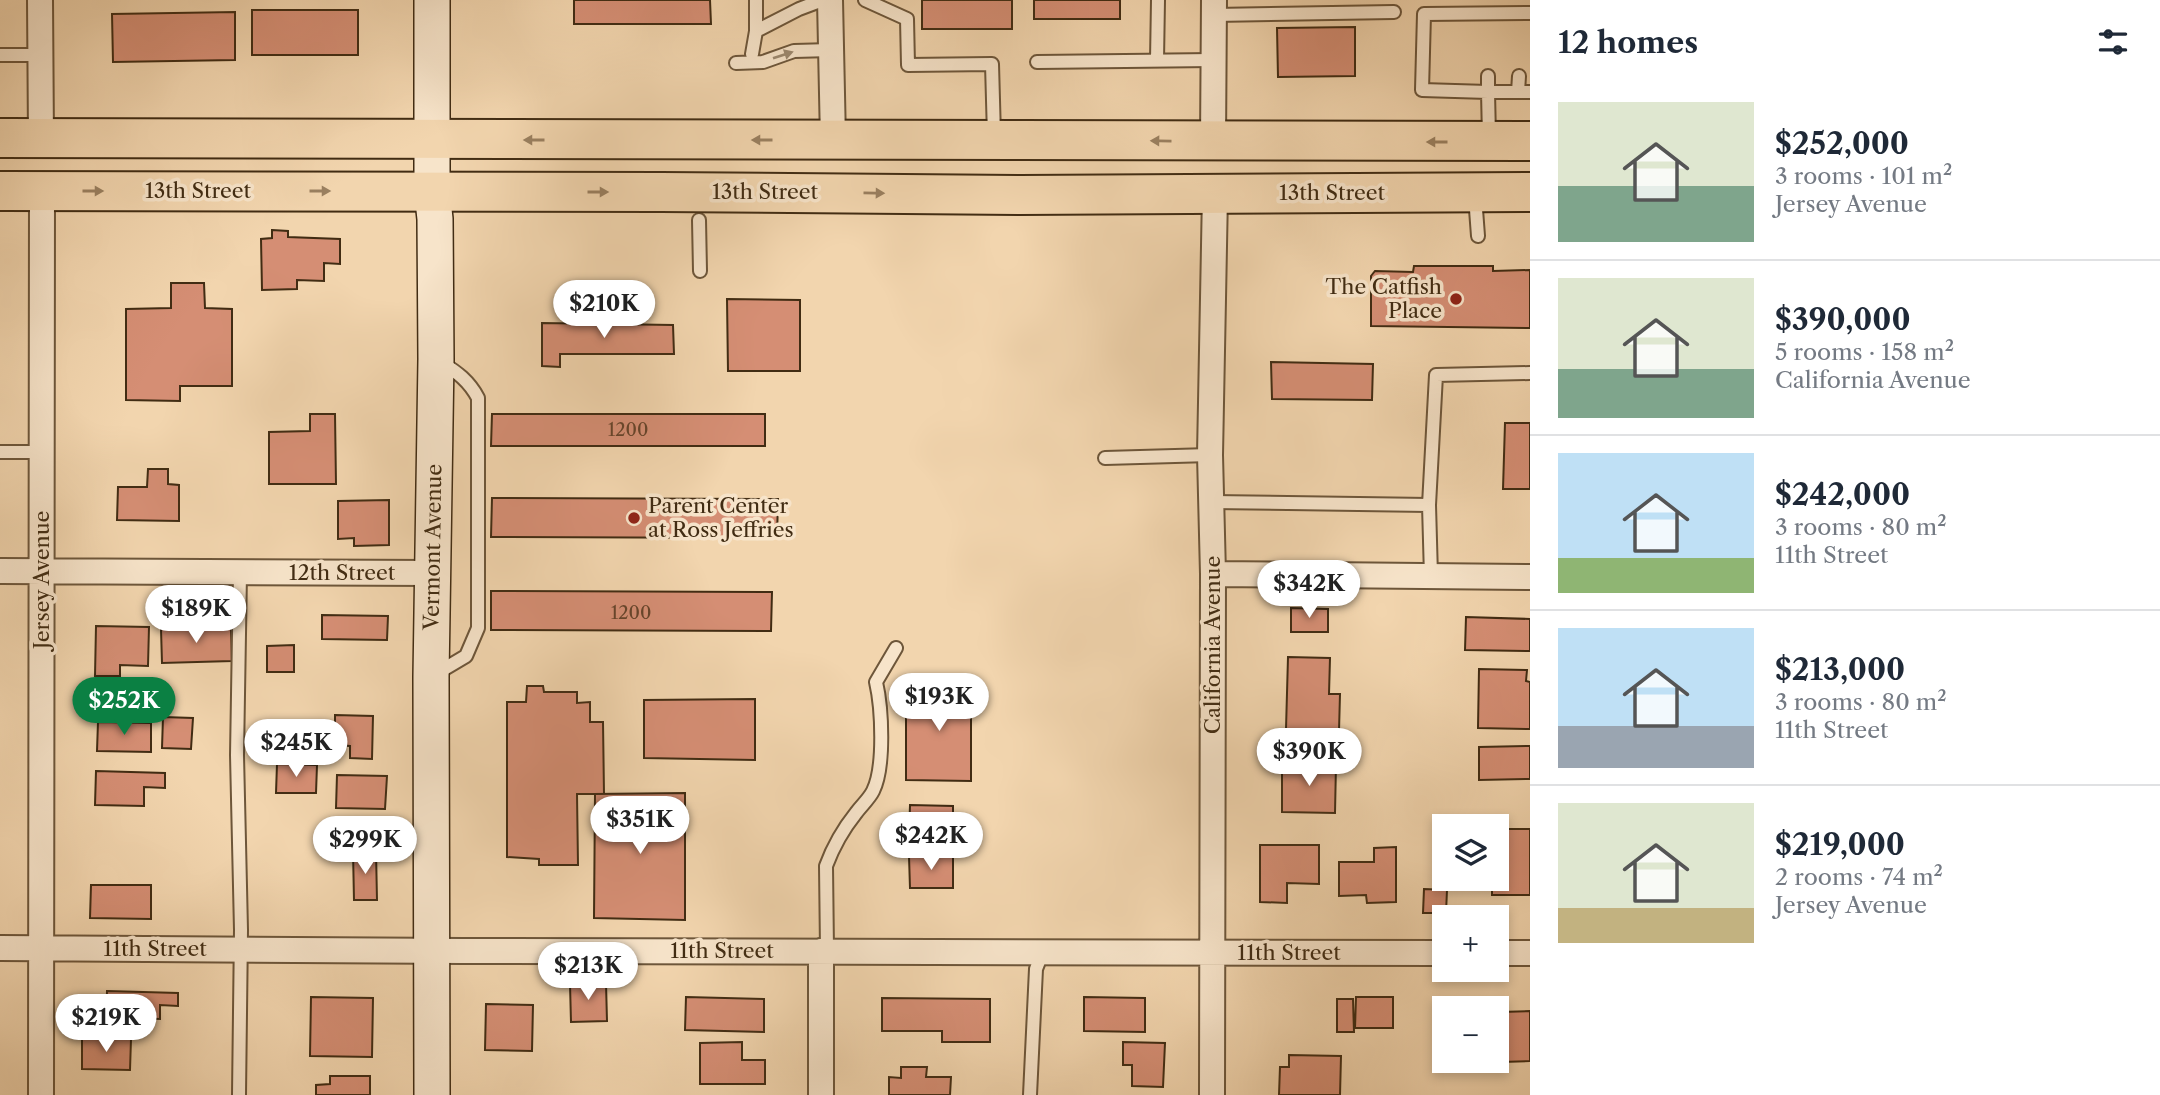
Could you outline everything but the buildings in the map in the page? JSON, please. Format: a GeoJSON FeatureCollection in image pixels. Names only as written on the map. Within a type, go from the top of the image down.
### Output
{"type":"FeatureCollection","features":[{"type":"Feature","properties":{"kind":"highway"},"geometry":{"type":"LineString","coordinates":[[0,138],[1530,141]]}},
{"type":"Feature","properties":{"kind":"highway"},"geometry":{"type":"LineString","coordinates":[[832,192],[840,173],[852,163],[910,139]]}},
{"type":"Feature","properties":{"kind":"highway"},"geometry":{"type":"LineString","coordinates":[[733,192],[797,169],[833,140]]}},
{"type":"Feature","properties":{"kind":"highway"},"geometry":{"type":"LineString","coordinates":[[1020,195],[1053,173],[1180,169],[1195,161],[1213,141]]}},
{"type":"Feature","properties":{"kind":"highway"},"geometry":{"type":"LineString","coordinates":[[1215,194],[1240,171],[1258,165],[1362,164],[1389,142]]}},
{"type":"Feature","properties":{"kind":"highway","name":"13th Street"},"geometry":{"type":"LineString","coordinates":[[0,191],[832,192],[1020,195],[1524,190]]}},
{"type":"Feature","properties":{"kind":"street"},"geometry":{"type":"LineString","coordinates":[[40,0],[41,139]]}},
{"type":"Feature","properties":{"kind":"street","name":"Vermont Avenue"},"geometry":{"type":"LineString","coordinates":[[432,0],[432,191],[435,219],[436,359],[431,677],[432,1095]]}},
{"type":"Feature","properties":{"kind":"street"},"geometry":{"type":"LineString","coordinates":[[830,0],[833,140]]}},
{"type":"Feature","properties":{"kind":"street"},"geometry":{"type":"LineString","coordinates":[[1213,141],[1214,7]]}},
{"type":"Feature","properties":{"kind":"street","name":"Jersey Avenue"},"geometry":{"type":"LineString","coordinates":[[41,1095],[42,191]]}},
{"type":"Feature","properties":{"kind":"street","name":"California Avenue"},"geometry":{"type":"LineString","coordinates":[[1212,1095],[1213,574],[1210,454],[1215,194]]}},
{"type":"Feature","properties":{"kind":"street","name":"12th Street"},"geometry":{"type":"LineString","coordinates":[[0,572],[433,573]]}},
{"type":"Feature","properties":{"kind":"street"},"geometry":{"type":"LineString","coordinates":[[1213,574],[1530,577]]}},
{"type":"Feature","properties":{"kind":"street","name":"11th Street"},"geometry":{"type":"LineString","coordinates":[[0,948],[1432,953]]}},
{"type":"Feature","properties":{"kind":"street"},"geometry":{"type":"LineString","coordinates":[[821,1095],[824,951]]}},
{"type":"Feature","properties":{"kind":"street"},"geometry":{"type":"LineString","coordinates":[[1509,953],[1530,953]]}},
{"type":"Feature","properties":{"kind":"lane"},"geometry":{"type":"LineString","coordinates":[[752,54],[756,31],[756,0]]}},
{"type":"Feature","properties":{"kind":"lane"},"geometry":{"type":"LineString","coordinates":[[756,31],[823,0]]}},
{"type":"Feature","properties":{"kind":"lane"},"geometry":{"type":"LineString","coordinates":[[865,0],[907,19],[908,65],[992,64],[995,139]]}},
{"type":"Feature","properties":{"kind":"lane"},"geometry":{"type":"LineString","coordinates":[[1157,60],[1158,0]]}},
{"type":"Feature","properties":{"kind":"lane"},"geometry":{"type":"LineString","coordinates":[[1214,7],[1394,12]]}},
{"type":"Feature","properties":{"kind":"lane"},"geometry":{"type":"LineString","coordinates":[[1518,76],[1524,92],[1422,90],[1424,14],[1526,13],[1521,27]]}},
{"type":"Feature","properties":{"kind":"lane"},"geometry":{"type":"LineString","coordinates":[[1461,27],[1462,14]]}},
{"type":"Feature","properties":{"kind":"lane"},"geometry":{"type":"LineString","coordinates":[[736,62],[763,62],[794,51],[831,50]]}},
{"type":"Feature","properties":{"kind":"lane"},"geometry":{"type":"LineString","coordinates":[[0,55],[41,55]]}},
{"type":"Feature","properties":{"kind":"lane"},"geometry":{"type":"LineString","coordinates":[[1037,62],[1213,60]]}},
{"type":"Feature","properties":{"kind":"lane"},"geometry":{"type":"LineString","coordinates":[[1461,76],[1461,91]]}},
{"type":"Feature","properties":{"kind":"lane"},"geometry":{"type":"LineString","coordinates":[[1488,76],[1489,141]]}},
{"type":"Feature","properties":{"kind":"lane"},"geometry":{"type":"LineString","coordinates":[[1475,192],[1478,236]]}},
{"type":"Feature","properties":{"kind":"lane"},"geometry":{"type":"LineString","coordinates":[[699,220],[700,271]]}},
{"type":"Feature","properties":{"kind":"lane"},"geometry":{"type":"LineString","coordinates":[[431,677],[466,656],[478,628],[478,398],[472,386],[436,359]]}},
{"type":"Feature","properties":{"kind":"lane"},"geometry":{"type":"LineString","coordinates":[[1431,576],[1429,505],[1436,374],[1530,373]]}},
{"type":"Feature","properties":{"kind":"lane"},"geometry":{"type":"LineString","coordinates":[[0,452],[42,452]]}},
{"type":"Feature","properties":{"kind":"lane"},"geometry":{"type":"LineString","coordinates":[[1105,458],[1210,454]]}},
{"type":"Feature","properties":{"kind":"lane"},"geometry":{"type":"LineString","coordinates":[[1212,502],[1429,505]]}},
{"type":"Feature","properties":{"kind":"lane"},"geometry":{"type":"LineString","coordinates":[[239,1095],[241,949],[237,755],[240,573]]}},
{"type":"Feature","properties":{"kind":"lane"},"geometry":{"type":"LineString","coordinates":[[824,951],[826,866],[848,826],[873,792],[879,771],[880,702],[876,682],[896,648]]}},
{"type":"Feature","properties":{"kind":"lane"},"geometry":{"type":"LineString","coordinates":[[1030,1095],[1036,969],[1043,951]]}},
{"type":"Feature","properties":{"kind":"place","name":"The Catfish Place"},"geometry":{"type":"Point","coordinates":[1456,299]}},
{"type":"Feature","properties":{"kind":"place","name":"Parent Center at Ross Jeffries"},"geometry":{"type":"Point","coordinates":[634,518]}}]}
